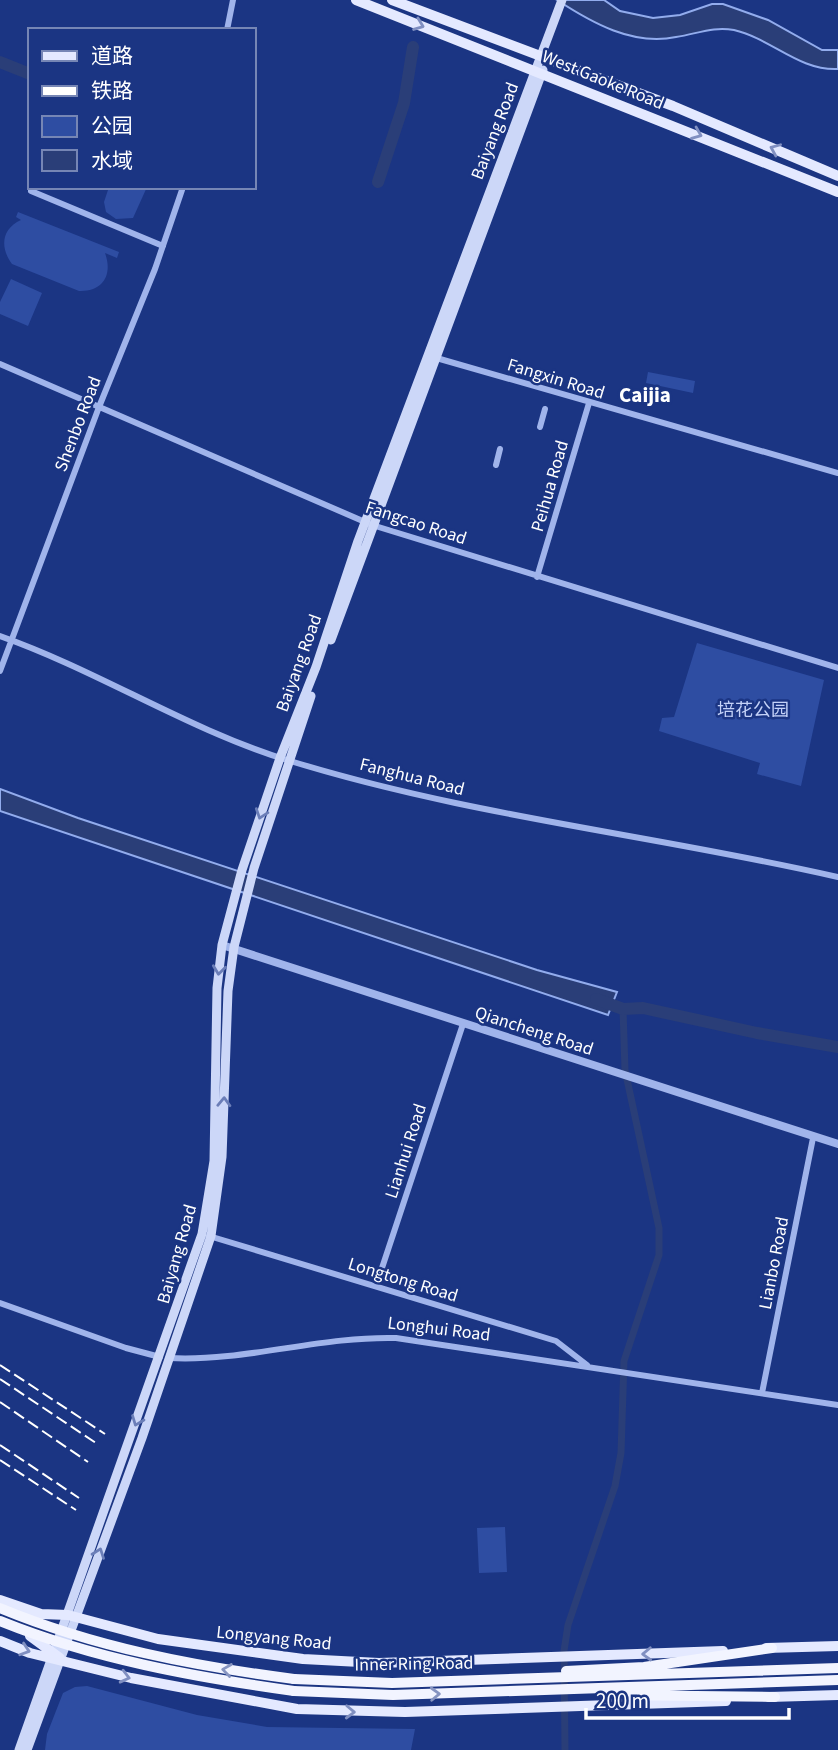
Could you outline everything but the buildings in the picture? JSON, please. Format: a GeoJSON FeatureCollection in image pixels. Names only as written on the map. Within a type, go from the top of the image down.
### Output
{"type":"FeatureCollection","features":[{"type":"Feature","properties":{"kind":"highway","name":"Inner Ring Road"},"geometry":{"type":"LineString","coordinates":[[1,1603],[111,1646],[294,1685],[459,1681],[580,1673],[838,1668]]}},
{"type":"Feature","properties":{"kind":"highway","name":"Inner Ring Road"},"geometry":{"type":"LineString","coordinates":[[0,1623],[121,1660],[199,1678],[393,1695],[581,1692],[838,1680]]}},
{"type":"Feature","properties":{"kind":"highway"},"geometry":{"type":"LineString","coordinates":[[580,1673],[644,1667],[772,1648]]}},
{"type":"Feature","properties":{"kind":"highway"},"geometry":{"type":"LineString","coordinates":[[581,1692],[775,1697]]}},
{"type":"Feature","properties":{"kind":"main road","name":"West Gaoke Road"},"geometry":{"type":"LineString","coordinates":[[356,0],[838,192]]}},
{"type":"Feature","properties":{"kind":"main road","name":"West Gaoke Road"},"geometry":{"type":"LineString","coordinates":[[393,0],[673,106],[838,176]]}},
{"type":"Feature","properties":{"kind":"main road"},"geometry":{"type":"LineString","coordinates":[[542,57],[561,3]]}},
{"type":"Feature","properties":{"kind":"main road","name":"Baiyang Road"},"geometry":{"type":"LineString","coordinates":[[207,1235],[214,1161],[215,1024],[222,945],[242,870],[542,57]]}},
{"type":"Feature","properties":{"kind":"main road","name":"Baiyang Road"},"geometry":{"type":"LineString","coordinates":[[19,1750],[72,1616],[207,1235],[222,1157],[228,991],[234,947],[285,759]]}},
{"type":"Feature","properties":{"kind":"main road","name":"Longyang Road"},"geometry":{"type":"LineString","coordinates":[[1,1603],[41,1614],[72,1616],[158,1639],[290,1658],[379,1663],[838,1646]]}},
{"type":"Feature","properties":{"kind":"main road"},"geometry":{"type":"LineString","coordinates":[[0,1623],[29,1636],[55,1656]]}},
{"type":"Feature","properties":{"kind":"main road"},"geometry":{"type":"LineString","coordinates":[[0,1642],[131,1678],[298,1709],[377,1713],[838,1695]]}},
{"type":"Feature","properties":{"kind":"main road","name":"Baiyang Road"},"geometry":{"type":"LineString","coordinates":[[27,1750],[55,1656]]}},
{"type":"Feature","properties":{"kind":"street"},"geometry":{"type":"LineString","coordinates":[[227,28],[233,0]]}},
{"type":"Feature","properties":{"kind":"street","name":"Shenbo Road"},"geometry":{"type":"LineString","coordinates":[[0,671],[182,189]]}},
{"type":"Feature","properties":{"kind":"street"},"geometry":{"type":"LineString","coordinates":[[31,191],[163,246]]}},
{"type":"Feature","properties":{"kind":"street","name":"Fangxin Road"},"geometry":{"type":"LineString","coordinates":[[432,357],[838,473]]}},
{"type":"Feature","properties":{"kind":"street","name":"Fangcao Road"},"geometry":{"type":"LineString","coordinates":[[0,365],[369,523],[537,577],[838,667]]}},
{"type":"Feature","properties":{"kind":"street","name":"Peihua Road"},"geometry":{"type":"LineString","coordinates":[[537,577],[589,403]]}},
{"type":"Feature","properties":{"kind":"street"},"geometry":{"type":"LineString","coordinates":[[540,427],[545,409]]}},
{"type":"Feature","properties":{"kind":"street"},"geometry":{"type":"LineString","coordinates":[[496,465],[500,449]]}},
{"type":"Feature","properties":{"kind":"street","name":"Fanghua Road"},"geometry":{"type":"LineString","coordinates":[[0,636],[217,735],[285,759],[465,805],[759,859],[838,877]]}},
{"type":"Feature","properties":{"kind":"street","name":"Qiancheng Road"},"geometry":{"type":"LineString","coordinates":[[222,945],[608,1072],[838,1144]]}},
{"type":"Feature","properties":{"kind":"street","name":"Lianhui Road"},"geometry":{"type":"LineString","coordinates":[[376,1286],[463,1024]]}},
{"type":"Feature","properties":{"kind":"street","name":"Lianbo Road"},"geometry":{"type":"LineString","coordinates":[[762,1393],[813,1138]]}},
{"type":"Feature","properties":{"kind":"street","name":"Longtong Road"},"geometry":{"type":"LineString","coordinates":[[207,1235],[556,1341],[575,1352],[589,1367]]}},
{"type":"Feature","properties":{"kind":"street","name":"Longhui Road"},"geometry":{"type":"LineString","coordinates":[[0,1303],[126,1348],[165,1357],[198,1359],[385,1338],[838,1405]]}},
{"type":"Feature","properties":{"kind":"green space"},"geometry":{"type":"Polygon","coordinates":[[[108,189],[146,189],[133,218],[116,219],[106,212],[104,202],[108,189]]]}},
{"type":"Feature","properties":{"kind":"green space"},"geometry":{"type":"Polygon","coordinates":[[[18,212],[119,252],[117,258],[105,253],[108,268],[104,281],[94,289],[79,291],[12,264],[4,239],[9,228],[21,220],[16,217],[18,212]]]}},
{"type":"Feature","properties":{"kind":"green space"},"geometry":{"type":"Polygon","coordinates":[[[11,279],[42,293],[28,326],[0,314],[0,302],[11,279]]]}},
{"type":"Feature","properties":{"kind":"green space"},"geometry":{"type":"Polygon","coordinates":[[[648,372],[695,381],[693,393],[646,383],[648,372]]]}},
{"type":"Feature","properties":{"kind":"green space","name":"培花公园"},"geometry":{"type":"Polygon","coordinates":[[[697,643],[824,680],[801,786],[757,774],[760,763],[659,731],[662,718],[674,717],[697,643]]]}},
{"type":"Feature","properties":{"kind":"green space"},"geometry":{"type":"Polygon","coordinates":[[[505,1527],[507,1572],[479,1573],[477,1528],[505,1527]]]}},
{"type":"Feature","properties":{"kind":"green space"},"geometry":{"type":"Polygon","coordinates":[[[87,1686],[197,1715],[267,1727],[415,1729],[411,1750],[45,1750],[47,1734],[63,1693],[75,1687],[87,1686]]]}},
{"type":"Feature","properties":{"kind":"water"},"geometry":{"type":"Polygon","coordinates":[[[557,0],[604,0],[620,11],[653,18],[680,15],[712,4],[723,4],[768,20],[822,50],[838,50],[838,69],[811,65],[748,34],[734,30],[712,30],[660,39],[629,35],[584,17],[557,0]]]}},
{"type":"Feature","properties":{"kind":"water"},"geometry":{"type":"Polygon","coordinates":[[[0,789],[78,818],[537,970],[617,992],[608,1015],[0,811],[0,789]]]}},
{"type":"Feature","properties":{"kind":"waterway"},"geometry":{"type":"LineString","coordinates":[[378,182],[404,103],[413,47]]}},
{"type":"Feature","properties":{"kind":"waterway"},"geometry":{"type":"LineString","coordinates":[[0,62],[28,73]]}},
{"type":"Feature","properties":{"kind":"waterway"},"geometry":{"type":"LineString","coordinates":[[596,999],[623,1009],[643,1008],[757,1033],[838,1047]]}},
{"type":"Feature","properties":{"kind":"waterway"},"geometry":{"type":"LineString","coordinates":[[565,1750],[564,1651],[568,1625],[615,1486],[621,1453],[624,1361],[659,1255],[659,1228],[625,1070],[623,1009]]}},
{"type":"Feature","properties":{"kind":"railway"},"geometry":{"type":"LineString","coordinates":[[0,1365],[105,1434]]}},
{"type":"Feature","properties":{"kind":"railway"},"geometry":{"type":"LineString","coordinates":[[0,1379],[99,1445]]}},
{"type":"Feature","properties":{"kind":"railway"},"geometry":{"type":"LineString","coordinates":[[0,1402],[88,1462]]}},
{"type":"Feature","properties":{"kind":"railway"},"geometry":{"type":"LineString","coordinates":[[0,1445],[79,1498]]}},
{"type":"Feature","properties":{"kind":"railway"},"geometry":{"type":"LineString","coordinates":[[0,1460],[76,1510]]}},
{"type":"Feature","properties":{"kind":"district","name":"Caijia"},"geometry":{"type":"Point","coordinates":[645,395]}}]}
